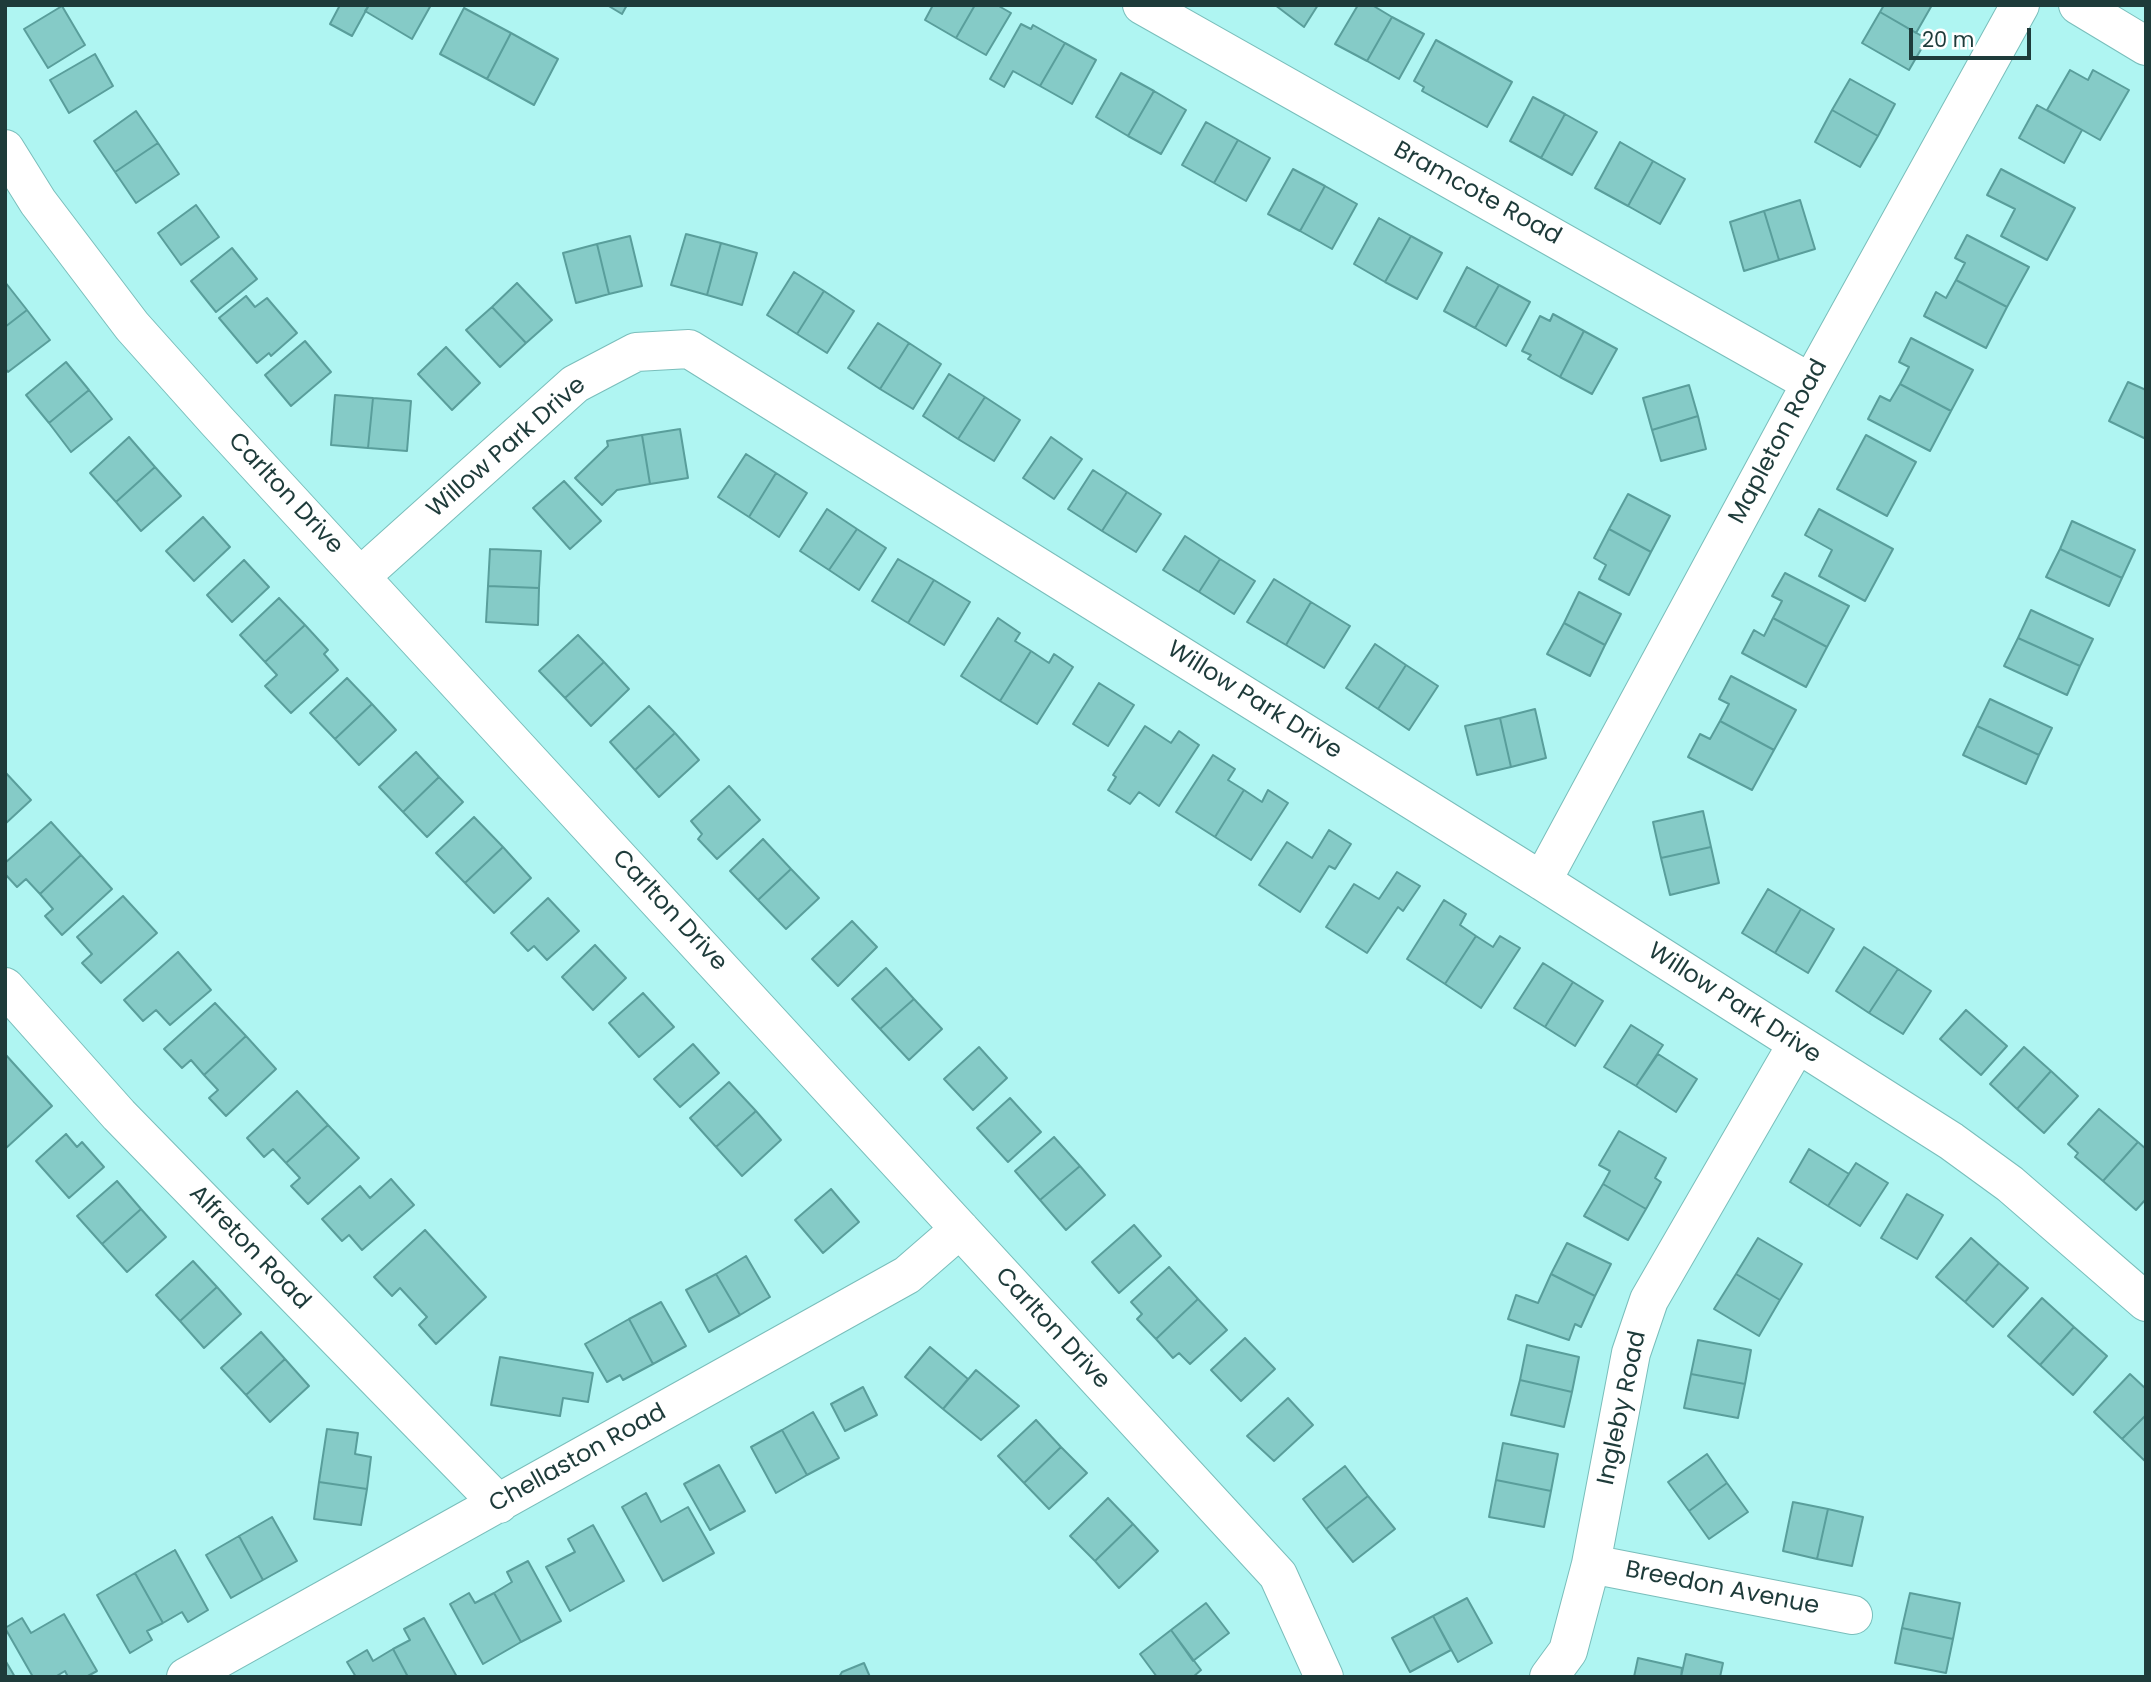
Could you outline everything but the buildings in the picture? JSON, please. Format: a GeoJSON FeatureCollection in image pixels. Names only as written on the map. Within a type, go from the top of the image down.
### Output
{"type":"FeatureCollection","features":[{"type":"Feature","properties":{"kind":"street","name":"Bramcote Road"},"geometry":{"type":"LineString","coordinates":[[1142,5],[1811,383]]}},
{"type":"Feature","properties":{"kind":"street","name":"Mapleton Road"},"geometry":{"type":"LineString","coordinates":[[1542,881],[1811,383],[2020,5]]}},
{"type":"Feature","properties":{"kind":"street"},"geometry":{"type":"LineString","coordinates":[[2077,5],[2146,46]]}},
{"type":"Feature","properties":{"kind":"street","name":"Carlton Drive"},"geometry":{"type":"LineString","coordinates":[[5,149],[38,202],[132,326],[1278,1576],[1324,1677]]}},
{"type":"Feature","properties":{"kind":"street","name":"Willow Park Drive"},"geometry":{"type":"LineString","coordinates":[[361,576],[575,384],[636,352],[689,349],[1542,881],[1951,1141],[2010,1184],[2146,1302]]}},
{"type":"Feature","properties":{"kind":"street","name":"Alfreton Road"},"geometry":{"type":"LineString","coordinates":[[5,988],[119,1115],[499,1504]]}},
{"type":"Feature","properties":{"kind":"street","name":"Ingleby Road"},"geometry":{"type":"LineString","coordinates":[[1549,1677],[1568,1651],[1591,1564],[1631,1353],[1649,1300],[1797,1044]]}},
{"type":"Feature","properties":{"kind":"street","name":"Chellaston Road"},"geometry":{"type":"LineString","coordinates":[[186,1677],[907,1275],[960,1229]]}},
{"type":"Feature","properties":{"kind":"street","name":"Breedon Avenue"},"geometry":{"type":"LineString","coordinates":[[1591,1564],[1853,1615]]}}]}
